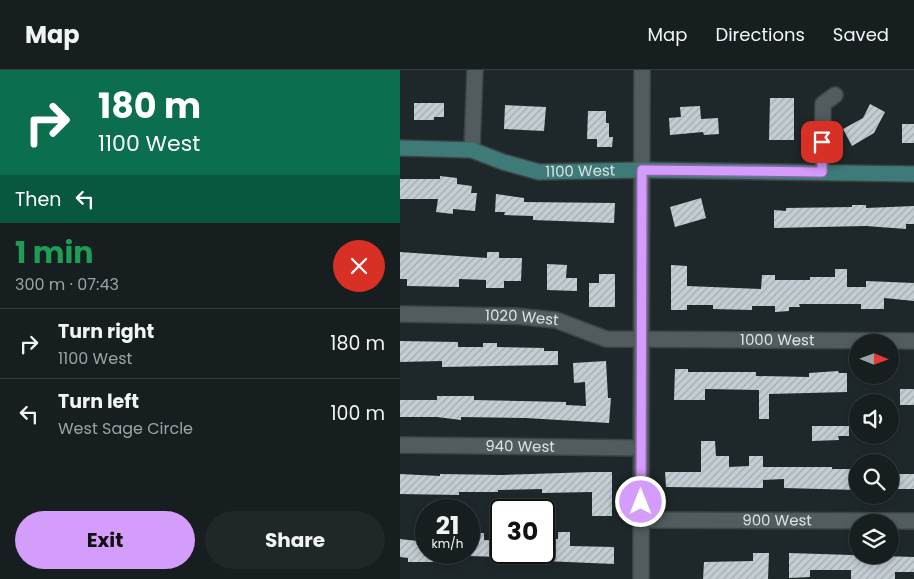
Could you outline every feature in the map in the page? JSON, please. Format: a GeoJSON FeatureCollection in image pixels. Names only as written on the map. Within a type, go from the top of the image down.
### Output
{"type":"FeatureCollection","features":[{"type":"Feature","properties":{"kind":"street"},"geometry":{"type":"LineString","coordinates":[[472,150],[475,70]]}},
{"type":"Feature","properties":{"kind":"street"},"geometry":{"type":"LineString","coordinates":[[640,579],[642,70]]}},
{"type":"Feature","properties":{"kind":"street"},"geometry":{"type":"LineString","coordinates":[[822,172],[823,104],[835,95]]}},
{"type":"Feature","properties":{"kind":"street","name":"1100 West"},"geometry":{"type":"LineString","coordinates":[[400,148],[472,150],[503,162],[539,172],[642,170],[914,174]]}},
{"type":"Feature","properties":{"kind":"street","name":"1020 West"},"geometry":{"type":"LineString","coordinates":[[400,314],[515,316],[556,320],[606,339],[642,340]]}},
{"type":"Feature","properties":{"kind":"street","name":"1000 West"},"geometry":{"type":"LineString","coordinates":[[642,340],[914,341]]}},
{"type":"Feature","properties":{"kind":"street","name":"940 West"},"geometry":{"type":"LineString","coordinates":[[400,445],[641,448]]}},
{"type":"Feature","properties":{"kind":"street","name":"900 West"},"geometry":{"type":"LineString","coordinates":[[641,520],[914,521]]}},
{"type":"Feature","properties":{"kind":"building"},"geometry":{"type":"Polygon","coordinates":[[[770,98],[794,98],[794,140],[769,140],[770,98]]]}},
{"type":"Feature","properties":{"kind":"building"},"geometry":{"type":"Polygon","coordinates":[[[414,103],[444,103],[444,117],[434,117],[434,120],[414,120],[414,103]]]}},
{"type":"Feature","properties":{"kind":"building"},"geometry":{"type":"Polygon","coordinates":[[[870,104],[885,112],[874,133],[852,146],[843,129],[863,118],[870,104]]]}},
{"type":"Feature","properties":{"kind":"building"},"geometry":{"type":"Polygon","coordinates":[[[505,105],[546,107],[544,131],[504,129],[505,105]]]}},
{"type":"Feature","properties":{"kind":"building"},"geometry":{"type":"Polygon","coordinates":[[[700,106],[701,119],[718,118],[719,134],[704,135],[703,132],[670,135],[669,118],[681,117],[680,107],[700,106]]]}},
{"type":"Feature","properties":{"kind":"building"},"geometry":{"type":"Polygon","coordinates":[[[588,111],[606,111],[606,123],[609,123],[609,137],[613,137],[612,147],[597,147],[597,139],[587,139],[588,111]]]}},
{"type":"Feature","properties":{"kind":"building"},"geometry":{"type":"Polygon","coordinates":[[[902,124],[914,124],[914,143],[902,143],[902,124]]]}},
{"type":"Feature","properties":{"kind":"building"},"geometry":{"type":"Polygon","coordinates":[[[440,176],[457,178],[457,184],[472,186],[471,193],[477,193],[475,211],[453,209],[453,214],[436,212],[438,199],[400,199],[400,179],[440,179],[440,176]]]}},
{"type":"Feature","properties":{"kind":"building"},"geometry":{"type":"Polygon","coordinates":[[[496,194],[524,198],[524,202],[615,203],[614,223],[533,220],[533,216],[504,215],[505,212],[495,212],[496,194]]]}},
{"type":"Feature","properties":{"kind":"building"},"geometry":{"type":"Polygon","coordinates":[[[701,198],[706,218],[675,227],[670,207],[701,198]]]}},
{"type":"Feature","properties":{"kind":"building"},"geometry":{"type":"Polygon","coordinates":[[[852,205],[866,205],[866,208],[914,206],[914,224],[906,224],[906,229],[866,226],[774,228],[774,210],[786,211],[786,208],[852,207],[852,205]]]}},
{"type":"Feature","properties":{"kind":"building"},"geometry":{"type":"Polygon","coordinates":[[[400,252],[487,258],[487,252],[499,252],[499,258],[522,258],[521,281],[504,281],[504,288],[486,288],[486,280],[459,279],[459,287],[407,286],[407,279],[400,279],[400,252]]]}},
{"type":"Feature","properties":{"kind":"building"},"geometry":{"type":"Polygon","coordinates":[[[547,264],[567,265],[566,278],[577,278],[577,291],[547,290],[547,264]]]}},
{"type":"Feature","properties":{"kind":"building"},"geometry":{"type":"Polygon","coordinates":[[[671,265],[687,266],[687,286],[761,289],[762,275],[775,275],[775,280],[810,280],[810,277],[835,277],[835,269],[847,269],[847,287],[866,287],[866,281],[914,283],[914,301],[884,298],[884,309],[861,309],[861,304],[799,304],[800,307],[789,307],[789,311],[775,312],[775,306],[752,306],[752,310],[713,309],[713,305],[687,305],[687,310],[671,310],[671,265]]]}},
{"type":"Feature","properties":{"kind":"building"},"geometry":{"type":"Polygon","coordinates":[[[599,274],[615,274],[615,307],[589,307],[589,283],[599,283],[599,274]]]}},
{"type":"Feature","properties":{"kind":"building"},"geometry":{"type":"Polygon","coordinates":[[[400,341],[458,342],[458,347],[483,347],[483,343],[497,343],[497,347],[544,348],[544,351],[558,351],[558,365],[442,367],[442,361],[400,362],[400,341]]]}},
{"type":"Feature","properties":{"kind":"building"},"geometry":{"type":"Polygon","coordinates":[[[606,361],[608,398],[611,398],[609,423],[526,418],[461,417],[461,420],[437,417],[400,417],[400,400],[437,400],[437,396],[474,396],[474,400],[566,402],[566,405],[586,406],[585,382],[574,383],[573,363],[606,361]]]}},
{"type":"Feature","properties":{"kind":"building"},"geometry":{"type":"Polygon","coordinates":[[[675,369],[688,369],[688,372],[756,372],[756,376],[809,377],[809,373],[838,371],[839,373],[847,373],[847,392],[769,394],[769,419],[759,419],[759,390],[705,389],[705,400],[674,400],[675,369]]]}},
{"type":"Feature","properties":{"kind":"building"},"geometry":{"type":"Polygon","coordinates":[[[900,389],[914,389],[914,405],[900,405],[900,389]]]}},
{"type":"Feature","properties":{"kind":"building"},"geometry":{"type":"Polygon","coordinates":[[[812,426],[849,426],[849,436],[838,436],[839,440],[812,441],[812,426]]]}},
{"type":"Feature","properties":{"kind":"building"},"geometry":{"type":"Polygon","coordinates":[[[701,441],[715,441],[716,456],[729,456],[729,467],[749,466],[749,456],[763,456],[763,467],[832,467],[832,469],[849,469],[849,490],[784,488],[784,479],[763,480],[763,488],[666,487],[665,472],[701,472],[701,441]]]}},
{"type":"Feature","properties":{"kind":"building"},"geometry":{"type":"Polygon","coordinates":[[[612,472],[612,516],[592,516],[592,492],[542,493],[542,489],[459,492],[459,495],[400,494],[400,474],[440,476],[440,474],[502,475],[612,472]]]}},
{"type":"Feature","properties":{"kind":"building"},"geometry":{"type":"Polygon","coordinates":[[[899,474],[914,474],[914,489],[899,489],[899,474]]]}},
{"type":"Feature","properties":{"kind":"building"},"geometry":{"type":"Polygon","coordinates":[[[558,532],[570,532],[570,546],[614,547],[614,564],[555,561],[555,539],[558,539],[558,532]]]}},
{"type":"Feature","properties":{"kind":"building"},"geometry":{"type":"Polygon","coordinates":[[[480,533],[484,533],[484,540],[490,540],[490,557],[480,556],[480,533]]]}},
{"type":"Feature","properties":{"kind":"building"},"geometry":{"type":"Polygon","coordinates":[[[400,539],[415,541],[415,562],[408,562],[408,558],[400,557],[400,539]]]}},
{"type":"Feature","properties":{"kind":"building"},"geometry":{"type":"Polygon","coordinates":[[[753,553],[769,553],[768,579],[703,579],[704,562],[753,561],[753,553]]]}},
{"type":"Feature","properties":{"kind":"building"},"geometry":{"type":"Polygon","coordinates":[[[789,553],[849,555],[849,564],[899,564],[899,557],[914,557],[914,572],[895,572],[895,579],[851,579],[851,570],[810,570],[810,577],[789,578],[789,553]]]}},
{"type":"Feature","properties":{"kind":"route"},"geometry":{"type":"LineString","coordinates":[[641,502],[642,170],[822,172],[822,142]]}}]}
